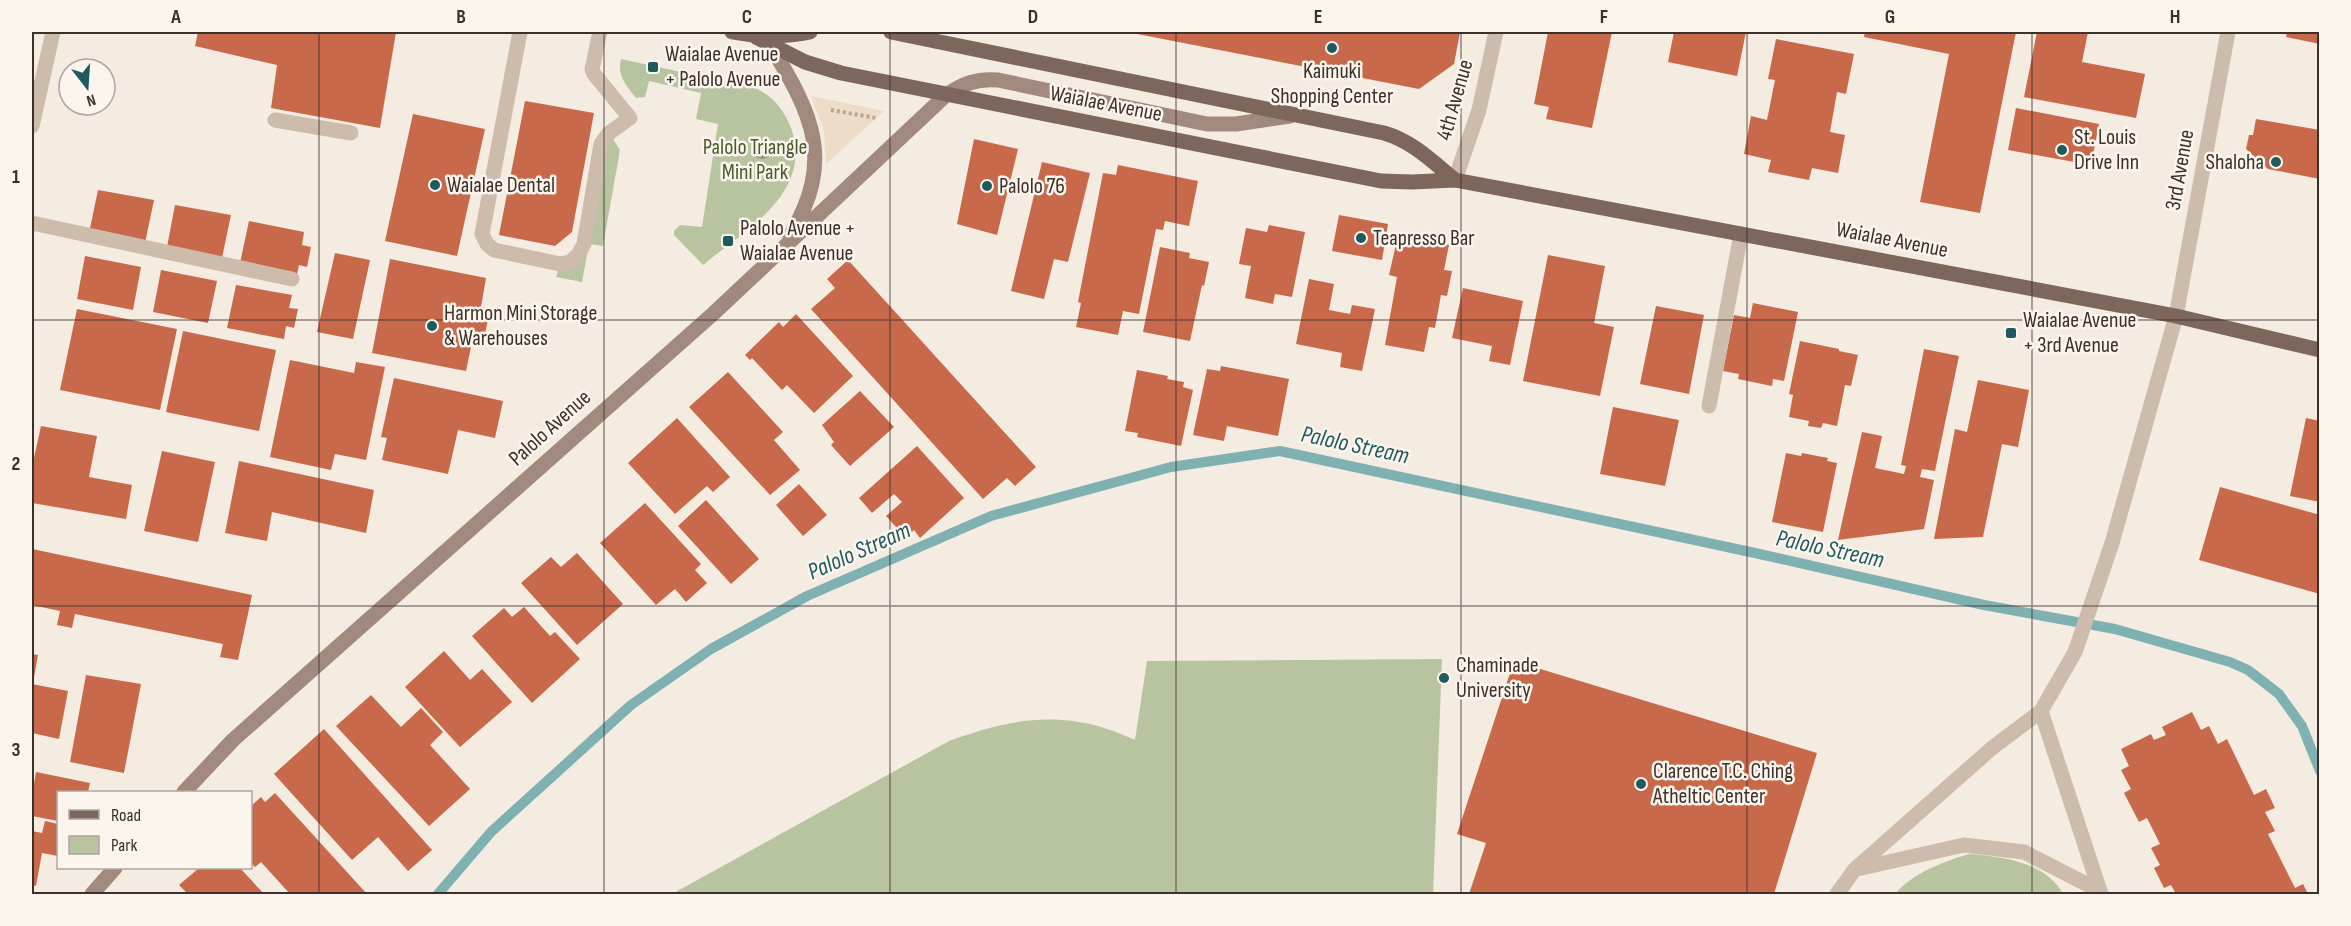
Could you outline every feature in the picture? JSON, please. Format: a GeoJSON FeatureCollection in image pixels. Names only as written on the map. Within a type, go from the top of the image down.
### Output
{"type":"FeatureCollection","features":[{"type":"Feature","properties":{"kind":"main road","name":"Waialae Avenue"},"geometry":{"type":"LineString","coordinates":[[732,32],[764,38],[810,32]]}},
{"type":"Feature","properties":{"kind":"main road","name":"Waialae Avenue"},"geometry":{"type":"LineString","coordinates":[[891,32],[1398,137],[1455,180]]}},
{"type":"Feature","properties":{"kind":"main road","name":"Waialae Avenue"},"geometry":{"type":"LineString","coordinates":[[764,38],[805,62],[829,70],[945,96],[1381,181],[1455,180],[2176,316],[2319,350]]}},
{"type":"Feature","properties":{"kind":"street"},"geometry":{"type":"LineString","coordinates":[[32,126],[53,32]]}},
{"type":"Feature","properties":{"kind":"street"},"geometry":{"type":"LineString","coordinates":[[520,32],[482,226],[483,237],[490,247],[499,251],[560,264],[570,262],[578,255],[584,244],[601,144],[609,133],[630,118],[592,69],[600,32]]}},
{"type":"Feature","properties":{"kind":"street","name":"4th Avenue"},"geometry":{"type":"LineString","coordinates":[[1455,180],[1479,110],[1497,32]]}},
{"type":"Feature","properties":{"kind":"street","name":"3rd Avenue"},"geometry":{"type":"LineString","coordinates":[[2041,711],[2075,652],[2112,543],[2176,316],[2199,190],[2200,173],[2228,32]]}},
{"type":"Feature","properties":{"kind":"street"},"geometry":{"type":"LineString","coordinates":[[764,38],[790,77],[809,119],[815,150],[814,175],[810,193],[800,220],[781,252]]}},
{"type":"Feature","properties":{"kind":"street","name":"Palolo Avenue"},"geometry":{"type":"LineString","coordinates":[[185,791],[233,740],[781,252],[945,96],[968,83],[986,79],[1207,124],[1236,124],[1262,118],[1299,116]]}},
{"type":"Feature","properties":{"kind":"street"},"geometry":{"type":"LineString","coordinates":[[275,120],[351,133]]}},
{"type":"Feature","properties":{"kind":"street"},"geometry":{"type":"LineString","coordinates":[[32,223],[292,279]]}},
{"type":"Feature","properties":{"kind":"street"},"geometry":{"type":"LineString","coordinates":[[1709,406],[1741,234],[1743,234]]}},
{"type":"Feature","properties":{"kind":"street"},"geometry":{"type":"LineString","coordinates":[[1837,894],[1856,869],[1992,748],[2041,711],[2101,893]]}},
{"type":"Feature","properties":{"kind":"street"},"geometry":{"type":"LineString","coordinates":[[1856,869],[1964,845],[2024,852],[2101,893]]}},
{"type":"Feature","properties":{"kind":"street"},"geometry":{"type":"LineString","coordinates":[[92,894],[113,869]]}},
{"type":"Feature","properties":{"kind":"path"},"geometry":{"type":"LineString","coordinates":[[826,108],[876,118]]}},
{"type":"Feature","properties":{"kind":"green space","name":"Palolo Triangle Mini Park"},"geometry":{"type":"Polygon","coordinates":[[[621,59],[755,88],[777,104],[791,128],[796,151],[793,172],[784,191],[755,223],[703,265],[674,235],[674,231],[680,225],[702,227],[718,124],[696,119],[701,93],[649,81],[645,97],[636,98],[621,75],[621,59]]]}},
{"type":"Feature","properties":{"kind":"green space"},"geometry":{"type":"Polygon","coordinates":[[[609,133],[620,150],[603,246],[589,244],[582,282],[556,277],[560,264],[578,255],[609,133]]]}},
{"type":"Feature","properties":{"kind":"green space"},"geometry":{"type":"Polygon","coordinates":[[[1442,659],[1433,894],[672,894],[949,741],[969,734],[1025,721],[1064,720],[1104,728],[1135,740],[1147,661],[1442,659]]]}},
{"type":"Feature","properties":{"kind":"green space"},"geometry":{"type":"Polygon","coordinates":[[[1970,854],[1996,857],[2035,868],[2055,883],[2063,894],[1895,894],[1920,874],[1950,860],[1970,854]]]}},
{"type":"Feature","properties":{"kind":"shaded area"},"geometry":{"type":"Polygon","coordinates":[[[811,96],[884,111],[826,164],[824,131],[811,96]]]}},
{"type":"Feature","properties":{"kind":"building"},"geometry":{"type":"Polygon","coordinates":[[[198,32],[396,32],[380,128],[271,108],[277,65],[195,46],[198,32]]]}},
{"type":"Feature","properties":{"kind":"building","name":"Kaimuki Shopping Center"},"geometry":{"type":"Polygon","coordinates":[[[1127,32],[1460,32],[1454,64],[1419,89],[1127,32]]]}},
{"type":"Feature","properties":{"kind":"building"},"geometry":{"type":"Polygon","coordinates":[[[1548,32],[1612,32],[1592,128],[1546,119],[1549,107],[1534,104],[1548,32]]]}},
{"type":"Feature","properties":{"kind":"building"},"geometry":{"type":"Polygon","coordinates":[[[1674,32],[1746,32],[1737,76],[1668,62],[1674,32]]]}},
{"type":"Feature","properties":{"kind":"building"},"geometry":{"type":"Polygon","coordinates":[[[1865,32],[2016,32],[1980,213],[1920,202],[1949,54],[1864,37],[1865,32]]]}},
{"type":"Feature","properties":{"kind":"building"},"geometry":{"type":"Polygon","coordinates":[[[2037,32],[2088,32],[2082,62],[2145,74],[2136,118],[2024,97],[2037,32]]]}},
{"type":"Feature","properties":{"kind":"building"},"geometry":{"type":"Polygon","coordinates":[[[2287,32],[2320,32],[2320,44],[2286,37],[2287,32]]]}},
{"type":"Feature","properties":{"kind":"building"},"geometry":{"type":"Polygon","coordinates":[[[1776,39],[1854,54],[1846,94],[1837,92],[1830,132],[1845,135],[1838,173],[1812,168],[1809,180],[1768,172],[1771,160],[1744,154],[1751,116],[1767,120],[1775,80],[1768,79],[1776,39]]]}},
{"type":"Feature","properties":{"kind":"building"},"geometry":{"type":"Polygon","coordinates":[[[525,101],[594,113],[572,232],[555,246],[499,235],[525,101]]]}},
{"type":"Feature","properties":{"kind":"building"},"geometry":{"type":"Polygon","coordinates":[[[2016,108],[2099,124],[2091,165],[2008,150],[2016,108]]]}},
{"type":"Feature","properties":{"kind":"building","name":"Waialae Dental"},"geometry":{"type":"Polygon","coordinates":[[[413,114],[485,129],[457,256],[385,241],[413,114]]]}},
{"type":"Feature","properties":{"kind":"building"},"geometry":{"type":"Polygon","coordinates":[[[2256,119],[2320,130],[2320,179],[2268,169],[2246,149],[2249,135],[2253,135],[2256,119]]]}},
{"type":"Feature","properties":{"kind":"building","name":"Palolo 76"},"geometry":{"type":"Polygon","coordinates":[[[974,139],[1018,149],[997,235],[957,224],[974,139]]]}},
{"type":"Feature","properties":{"kind":"building"},"geometry":{"type":"Polygon","coordinates":[[[1042,162],[1090,173],[1068,262],[1054,259],[1044,299],[1011,291],[1042,162]]]}},
{"type":"Feature","properties":{"kind":"building"},"geometry":{"type":"Polygon","coordinates":[[[1118,165],[1198,181],[1189,226],[1165,221],[1163,230],[1156,229],[1139,314],[1123,311],[1118,335],[1076,327],[1081,303],[1078,302],[1103,173],[1116,175],[1118,165]]]}},
{"type":"Feature","properties":{"kind":"building"},"geometry":{"type":"Polygon","coordinates":[[[98,190],[154,200],[145,243],[89,233],[98,190]]]}},
{"type":"Feature","properties":{"kind":"building"},"geometry":{"type":"Polygon","coordinates":[[[175,205],[231,215],[222,258],[167,247],[175,205]]]}},
{"type":"Feature","properties":{"kind":"building"},"geometry":{"type":"Polygon","coordinates":[[[1339,215],[1388,224],[1382,260],[1332,251],[1339,215]]]}},
{"type":"Feature","properties":{"kind":"building"},"geometry":{"type":"Polygon","coordinates":[[[249,221],[304,232],[302,245],[311,247],[307,267],[299,265],[297,274],[240,263],[249,221]]]}},
{"type":"Feature","properties":{"kind":"building"},"geometry":{"type":"Polygon","coordinates":[[[1269,225],[1305,232],[1292,297],[1275,294],[1273,304],[1245,298],[1251,266],[1239,264],[1246,228],[1267,232],[1269,225]]]}},
{"type":"Feature","properties":{"kind":"building"},"geometry":{"type":"Polygon","coordinates":[[[1421,239],[1449,245],[1444,270],[1452,271],[1447,296],[1441,295],[1435,328],[1429,327],[1424,352],[1385,345],[1397,277],[1389,275],[1397,240],[1419,245],[1421,239]]]}},
{"type":"Feature","properties":{"kind":"building"},"geometry":{"type":"Polygon","coordinates":[[[1160,247],[1190,253],[1189,258],[1209,262],[1190,341],[1143,332],[1160,247]]]}},
{"type":"Feature","properties":{"kind":"building"},"geometry":{"type":"Polygon","coordinates":[[[335,253],[370,260],[353,339],[317,332],[335,253]]]}},
{"type":"Feature","properties":{"kind":"building"},"geometry":{"type":"Polygon","coordinates":[[[1548,255],[1605,266],[1594,323],[1614,327],[1600,396],[1523,381],[1548,255]]]}},
{"type":"Feature","properties":{"kind":"building"},"geometry":{"type":"Polygon","coordinates":[[[85,256],[141,267],[133,310],[77,299],[85,256]]]}},
{"type":"Feature","properties":{"kind":"building","name":"Harmon Mini Storage & Warehouses"},"geometry":{"type":"Polygon","coordinates":[[[390,259],[486,278],[481,307],[490,309],[483,344],[472,342],[466,371],[372,353],[390,259]]]}},
{"type":"Feature","properties":{"kind":"building"},"geometry":{"type":"Polygon","coordinates":[[[848,260],[1036,467],[1015,486],[1007,478],[983,499],[811,309],[835,288],[827,279],[848,260]]]}},
{"type":"Feature","properties":{"kind":"building"},"geometry":{"type":"Polygon","coordinates":[[[161,270],[217,281],[208,323],[153,312],[161,270]]]}},
{"type":"Feature","properties":{"kind":"building"},"geometry":{"type":"Polygon","coordinates":[[[1309,279],[1334,284],[1329,310],[1350,314],[1352,305],[1375,309],[1362,371],[1340,367],[1342,353],[1296,344],[1309,279]]]}},
{"type":"Feature","properties":{"kind":"building"},"geometry":{"type":"Polygon","coordinates":[[[236,285],[292,295],[289,308],[298,309],[294,328],[286,326],[284,339],[227,328],[236,285]]]}},
{"type":"Feature","properties":{"kind":"building"},"geometry":{"type":"Polygon","coordinates":[[[1463,288],[1523,301],[1510,365],[1489,361],[1492,346],[1452,338],[1463,288]]]}},
{"type":"Feature","properties":{"kind":"building"},"geometry":{"type":"Polygon","coordinates":[[[1753,303],[1798,312],[1784,381],[1773,379],[1772,386],[1738,379],[1739,374],[1723,371],[1734,315],[1750,318],[1753,303]]]}},
{"type":"Feature","properties":{"kind":"building"},"geometry":{"type":"Polygon","coordinates":[[[1656,306],[1704,315],[1689,394],[1640,384],[1656,306]]]}},
{"type":"Feature","properties":{"kind":"building"},"geometry":{"type":"Polygon","coordinates":[[[77,309],[177,329],[160,410],[60,390],[77,309]]]}},
{"type":"Feature","properties":{"kind":"building"},"geometry":{"type":"Polygon","coordinates":[[[796,314],[853,376],[814,413],[787,385],[782,390],[752,358],[750,360],[745,355],[779,322],[783,327],[796,314]]]}},
{"type":"Feature","properties":{"kind":"building"},"geometry":{"type":"Polygon","coordinates":[[[183,331],[276,350],[259,431],[166,412],[183,331]]]}},
{"type":"Feature","properties":{"kind":"building"},"geometry":{"type":"Polygon","coordinates":[[[1800,341],[1858,355],[1851,386],[1845,385],[1837,426],[1823,423],[1821,428],[1808,426],[1809,421],[1789,417],[1793,395],[1789,394],[1800,341]]]}},
{"type":"Feature","properties":{"kind":"building"},"geometry":{"type":"Polygon","coordinates":[[[1924,349],[1959,356],[1935,471],[1922,469],[1920,477],[1934,480],[1924,529],[1838,540],[1862,432],[1882,436],[1875,468],[1904,474],[1906,466],[1901,465],[1924,349]]]}},
{"type":"Feature","properties":{"kind":"building"},"geometry":{"type":"Polygon","coordinates":[[[290,360],[354,373],[356,362],[385,367],[366,460],[335,454],[331,470],[270,457],[290,360]]]}},
{"type":"Feature","properties":{"kind":"building"},"geometry":{"type":"Polygon","coordinates":[[[1221,366],[1289,379],[1278,436],[1227,426],[1224,441],[1193,435],[1207,369],[1220,371],[1221,366]]]}},
{"type":"Feature","properties":{"kind":"building"},"geometry":{"type":"Polygon","coordinates":[[[1137,370],[1168,376],[1167,379],[1184,382],[1183,387],[1193,390],[1181,446],[1137,437],[1138,433],[1125,431],[1137,370]]]}},
{"type":"Feature","properties":{"kind":"building"},"geometry":{"type":"Polygon","coordinates":[[[728,372],[783,432],[774,440],[800,470],[770,495],[689,407],[728,372]]]}},
{"type":"Feature","properties":{"kind":"building"},"geometry":{"type":"Polygon","coordinates":[[[394,378],[503,401],[495,438],[458,430],[448,474],[382,460],[387,438],[381,437],[394,378]]]}},
{"type":"Feature","properties":{"kind":"building"},"geometry":{"type":"Polygon","coordinates":[[[1978,380],[2029,390],[2018,447],[2002,444],[1983,537],[1934,539],[1955,429],[1967,432],[1978,380]]]}},
{"type":"Feature","properties":{"kind":"building"},"geometry":{"type":"Polygon","coordinates":[[[860,391],[894,427],[850,466],[831,445],[834,442],[822,425],[860,391]]]}},
{"type":"Feature","properties":{"kind":"building"},"geometry":{"type":"Polygon","coordinates":[[[1613,407],[1679,420],[1665,486],[1600,474],[1613,407]]]}},
{"type":"Feature","properties":{"kind":"building"},"geometry":{"type":"Polygon","coordinates":[[[677,418],[730,477],[713,492],[707,486],[675,514],[628,463],[677,418]]]}},
{"type":"Feature","properties":{"kind":"building"},"geometry":{"type":"Polygon","coordinates":[[[2306,418],[2320,421],[2320,502],[2290,496],[2306,418]]]}},
{"type":"Feature","properties":{"kind":"building"},"geometry":{"type":"Polygon","coordinates":[[[41,426],[97,436],[89,477],[132,485],[126,519],[32,503],[32,458],[34,458],[41,426]]]}},
{"type":"Feature","properties":{"kind":"building"},"geometry":{"type":"Polygon","coordinates":[[[917,446],[964,498],[920,538],[914,530],[906,538],[886,516],[902,502],[894,494],[872,513],[859,498],[917,446]]]}},
{"type":"Feature","properties":{"kind":"building"},"geometry":{"type":"Polygon","coordinates":[[[162,451],[215,462],[198,542],[144,531],[162,451]]]}},
{"type":"Feature","properties":{"kind":"building"},"geometry":{"type":"Polygon","coordinates":[[[1786,453],[1801,456],[1802,453],[1828,458],[1827,461],[1837,463],[1823,532],[1772,522],[1786,453]]]}},
{"type":"Feature","properties":{"kind":"building"},"geometry":{"type":"Polygon","coordinates":[[[239,461],[374,490],[366,533],[272,512],[267,541],[225,533],[239,461]]]}},
{"type":"Feature","properties":{"kind":"building"},"geometry":{"type":"Polygon","coordinates":[[[799,484],[827,515],[803,536],[776,505],[799,484]]]}},
{"type":"Feature","properties":{"kind":"building"},"geometry":{"type":"Polygon","coordinates":[[[2220,487],[2320,515],[2320,594],[2199,560],[2220,487]]]}},
{"type":"Feature","properties":{"kind":"building"},"geometry":{"type":"Polygon","coordinates":[[[706,500],[759,559],[731,584],[678,526],[706,500]]]}},
{"type":"Feature","properties":{"kind":"building"},"geometry":{"type":"Polygon","coordinates":[[[645,503],[701,564],[695,570],[707,583],[686,602],[675,589],[656,605],[600,543],[645,503]]]}},
{"type":"Feature","properties":{"kind":"building"},"geometry":{"type":"Polygon","coordinates":[[[32,549],[252,595],[238,660],[220,657],[223,644],[75,614],[72,628],[57,625],[60,611],[32,605],[32,549]]]}},
{"type":"Feature","properties":{"kind":"building"},"geometry":{"type":"Polygon","coordinates":[[[577,553],[623,604],[577,645],[521,583],[551,557],[561,567],[577,553]]]}},
{"type":"Feature","properties":{"kind":"building"},"geometry":{"type":"Polygon","coordinates":[[[524,607],[550,636],[555,632],[580,659],[532,703],[472,636],[504,608],[512,617],[524,607]]]}},
{"type":"Feature","properties":{"kind":"building"},"geometry":{"type":"Polygon","coordinates":[[[444,651],[470,680],[482,669],[512,702],[460,747],[405,687],[444,651]]]}},
{"type":"Feature","properties":{"kind":"building"},"geometry":{"type":"Polygon","coordinates":[[[32,654],[38,655],[33,683],[32,683],[32,654]]]}},
{"type":"Feature","properties":{"kind":"building","name":"Clarence T.C. Ching Atheltic Center"},"geometry":{"type":"Polygon","coordinates":[[[1514,661],[1817,753],[1774,894],[1469,894],[1486,843],[1457,834],[1514,661]]]}},
{"type":"Feature","properties":{"kind":"building"},"geometry":{"type":"Polygon","coordinates":[[[86,675],[141,684],[124,773],[70,762],[86,675]]]}},
{"type":"Feature","properties":{"kind":"building"},"geometry":{"type":"Polygon","coordinates":[[[32,684],[68,691],[59,739],[32,733],[32,684]]]}},
{"type":"Feature","properties":{"kind":"building"},"geometry":{"type":"Polygon","coordinates":[[[371,695],[401,727],[421,708],[443,732],[430,745],[470,789],[429,826],[336,726],[371,695]]]}},
{"type":"Feature","properties":{"kind":"building"},"geometry":{"type":"Polygon","coordinates":[[[2192,712],[2201,730],[2209,726],[2218,744],[2227,739],[2254,795],[2266,789],[2275,808],[2265,812],[2275,831],[2268,834],[2295,888],[2303,884],[2308,894],[2176,894],[2171,885],[2164,888],[2154,868],[2160,865],[2151,848],[2160,844],[2147,818],[2139,822],[2124,793],[2131,789],[2121,770],[2129,766],[2121,749],[2151,734],[2154,740],[2166,735],[2162,727],[2192,712]]]}},
{"type":"Feature","properties":{"kind":"building"},"geometry":{"type":"Polygon","coordinates":[[[324,729],[432,850],[408,871],[378,837],[352,860],[274,774],[324,729]]]}},
{"type":"Feature","properties":{"kind":"building"},"geometry":{"type":"Polygon","coordinates":[[[36,772],[90,783],[88,791],[57,791],[57,821],[32,816],[32,796],[36,772]]]}},
{"type":"Feature","properties":{"kind":"building"},"geometry":{"type":"Polygon","coordinates":[[[275,793],[367,894],[290,894],[261,862],[255,867],[252,864],[252,805],[261,797],[265,802],[275,793]]]}},
{"type":"Feature","properties":{"kind":"building"},"geometry":{"type":"Polygon","coordinates":[[[45,821],[57,824],[57,856],[42,853],[36,886],[32,885],[32,831],[42,833],[45,821]]]}},
{"type":"Feature","properties":{"kind":"building"},"geometry":{"type":"Polygon","coordinates":[[[198,869],[241,869],[264,894],[188,894],[179,885],[198,869]]]}},
{"type":"Feature","properties":{"kind":"waterway","name":"Palolo Stream"},"geometry":{"type":"LineString","coordinates":[[438,894],[491,832],[631,705],[711,649],[807,596],[991,516],[1171,467],[1280,451],[1755,553],[1984,605],[2115,629],[2230,662],[2248,670],[2279,694],[2302,726],[2320,771]]}},
{"type":"Feature","properties":{"kind":"place","name":"Kaimuki Shopping Center"},"geometry":{"type":"Point","coordinates":[1332,48]}},
{"type":"Feature","properties":{"kind":"place","name":"Waialae Avenue + Palolo Avenue"},"geometry":{"type":"Point","coordinates":[653,67]}},
{"type":"Feature","properties":{"kind":"place","name":"St. Louis Drive Inn"},"geometry":{"type":"Point","coordinates":[2062,150]}},
{"type":"Feature","properties":{"kind":"place","name":"Shaloha"},"geometry":{"type":"Point","coordinates":[2276,162]}},
{"type":"Feature","properties":{"kind":"place","name":"Waialae Dental"},"geometry":{"type":"Point","coordinates":[435,185]}},
{"type":"Feature","properties":{"kind":"place","name":"Palolo 76"},"geometry":{"type":"Point","coordinates":[987,186]}},
{"type":"Feature","properties":{"kind":"place","name":"Teapresso Bar"},"geometry":{"type":"Point","coordinates":[1361,238]}},
{"type":"Feature","properties":{"kind":"place","name":"Palolo Avenue + Waialae Avenue"},"geometry":{"type":"Point","coordinates":[728,241]}},
{"type":"Feature","properties":{"kind":"place","name":"Harmon Mini Storage & Warehouses"},"geometry":{"type":"Point","coordinates":[432,326]}},
{"type":"Feature","properties":{"kind":"place","name":"Waialae Avenue + 3rd Avenue"},"geometry":{"type":"Point","coordinates":[2011,333]}},
{"type":"Feature","properties":{"kind":"place","name":"Chaminade University"},"geometry":{"type":"Point","coordinates":[1444,678]}},
{"type":"Feature","properties":{"kind":"place","name":"Clarence T.C. Ching Atheltic Center"},"geometry":{"type":"Point","coordinates":[1641,784]}}]}
